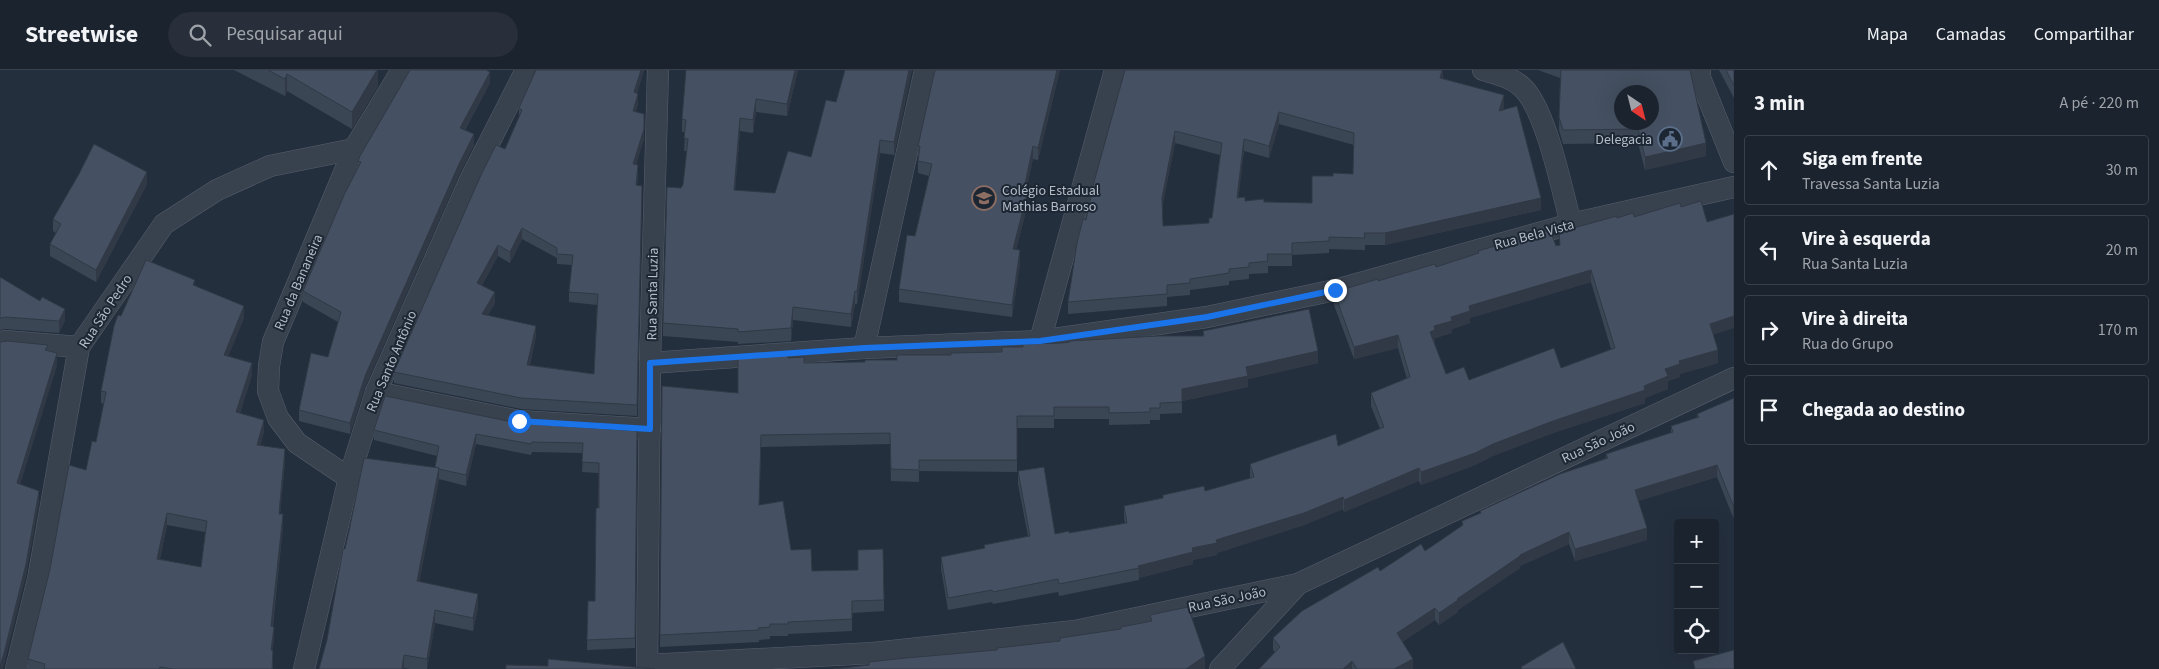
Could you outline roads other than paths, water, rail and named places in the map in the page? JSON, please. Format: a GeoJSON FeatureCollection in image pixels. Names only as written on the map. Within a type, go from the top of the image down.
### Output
{"type":"FeatureCollection","features":[{"type":"Feature","properties":{"kind":"street","name":"Rua da Bananeira"},"geometry":{"type":"LineString","coordinates":[[349,478],[297,443],[278,418],[268,391],[269,366],[273,342],[354,149],[402,70]]}},
{"type":"Feature","properties":{"kind":"street","name":"Rua Santo Antônio"},"geometry":{"type":"LineString","coordinates":[[304,669],[349,478],[376,392],[470,180],[526,70]]}},
{"type":"Feature","properties":{"kind":"street","name":"Rua Santa Luzia"},"geometry":{"type":"LineString","coordinates":[[647,667],[650,363],[658,70]]}},
{"type":"Feature","properties":{"kind":"street"},"geometry":{"type":"LineString","coordinates":[[864,348],[925,70]]}},
{"type":"Feature","properties":{"kind":"street"},"geometry":{"type":"LineString","coordinates":[[1040,341],[1115,70]]}},
{"type":"Feature","properties":{"kind":"street"},"geometry":{"type":"LineString","coordinates":[[1483,70],[1504,76],[1522,87],[1536,103],[1571,224]]}},
{"type":"Feature","properties":{"kind":"street"},"geometry":{"type":"LineString","coordinates":[[1700,70],[1700,78],[1734,162]]}},
{"type":"Feature","properties":{"kind":"street","name":"Rua São Pedro"},"geometry":{"type":"LineString","coordinates":[[16,669],[38,579],[79,347],[164,224],[217,190],[270,166],[354,149]]}},
{"type":"Feature","properties":{"kind":"street","name":"Rua Bela Vista"},"geometry":{"type":"LineString","coordinates":[[650,363],[864,348],[1040,341],[1207,317],[1335,290],[1571,224],[1734,187]]}},
{"type":"Feature","properties":{"kind":"street"},"geometry":{"type":"LineString","coordinates":[[0,344],[5,341],[79,347]]}},
{"type":"Feature","properties":{"kind":"street","name":"Rua São João"},"geometry":{"type":"LineString","coordinates":[[647,667],[873,653],[1075,631],[1298,584],[1734,378]]}},
{"type":"Feature","properties":{"kind":"street"},"geometry":{"type":"LineString","coordinates":[[376,392],[519,421],[650,429]]}},
{"type":"Feature","properties":{"kind":"street"},"geometry":{"type":"LineString","coordinates":[[1220,669],[1298,584]]}},
{"type":"Feature","properties":{"kind":"place","name":"Delegacia"},"geometry":{"type":"Point","coordinates":[1670,139]}},
{"type":"Feature","properties":{"kind":"place","name":"Colégio Estadual Mathias Barroso"},"geometry":{"type":"Point","coordinates":[984,198]}}]}
